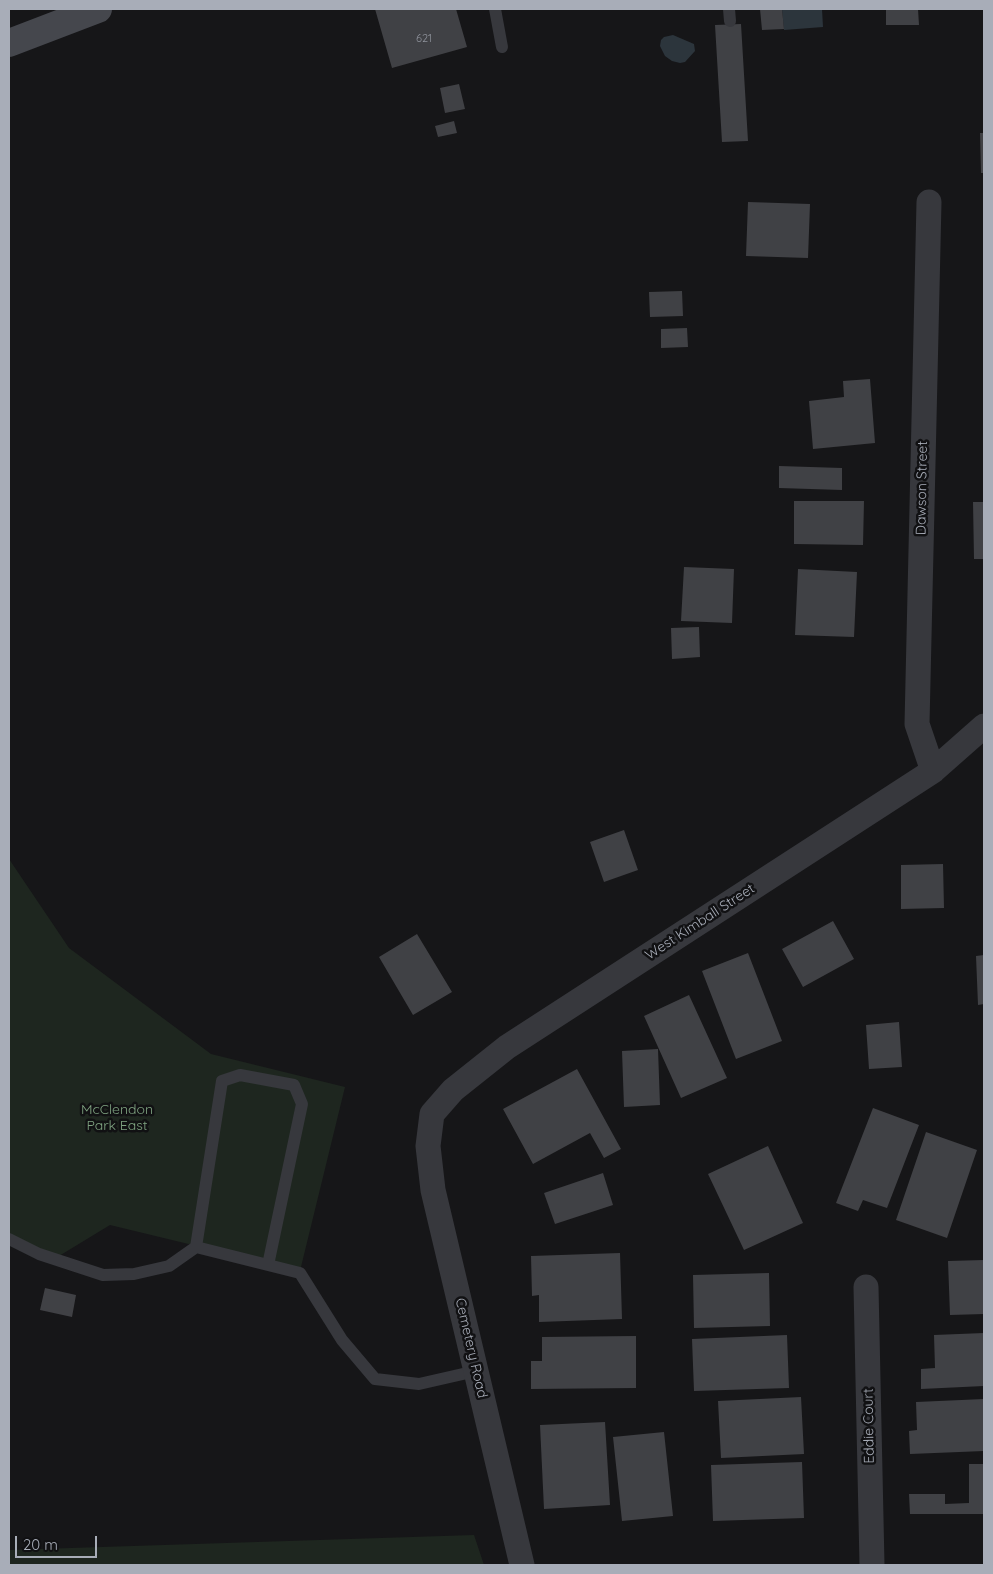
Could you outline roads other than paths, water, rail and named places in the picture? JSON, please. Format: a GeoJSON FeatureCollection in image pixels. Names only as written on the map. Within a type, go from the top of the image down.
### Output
{"type":"FeatureCollection","features":[{"type":"Feature","properties":{"kind":"main road"},"geometry":{"type":"LineString","coordinates":[[9,43],[98,9]]}},
{"type":"Feature","properties":{"kind":"street","name":"Dawson Street"},"geometry":{"type":"LineString","coordinates":[[929,202],[917,724],[933,771]]}},
{"type":"Feature","properties":{"kind":"street","name":"West Kimball Street"},"geometry":{"type":"LineString","coordinates":[[430,1129],[432,1114],[453,1090],[507,1047],[933,771],[984,726]]}},
{"type":"Feature","properties":{"kind":"street","name":"Cemetery Road"},"geometry":{"type":"LineString","coordinates":[[430,1129],[428,1146],[434,1190],[522,1565]]}},
{"type":"Feature","properties":{"kind":"street","name":"Eddie Court"},"geometry":{"type":"LineString","coordinates":[[866,1287],[872,1565]]}},
{"type":"Feature","properties":{"kind":"lane"},"geometry":{"type":"LineString","coordinates":[[495,9],[502,47]]}},
{"type":"Feature","properties":{"kind":"lane"},"geometry":{"type":"LineString","coordinates":[[196,1248],[222,1081],[240,1074],[294,1085],[302,1104],[268,1265]]}},
{"type":"Feature","properties":{"kind":"lane"},"geometry":{"type":"LineString","coordinates":[[9,1239],[39,1254],[103,1275],[134,1274],[168,1266],[196,1248],[300,1273],[342,1340],[375,1379],[419,1384],[476,1371]]}},
{"type":"Feature","properties":{"kind":"park label","name":"McClendon Park East"},"geometry":{"type":"Point","coordinates":[117,1118]}}]}
